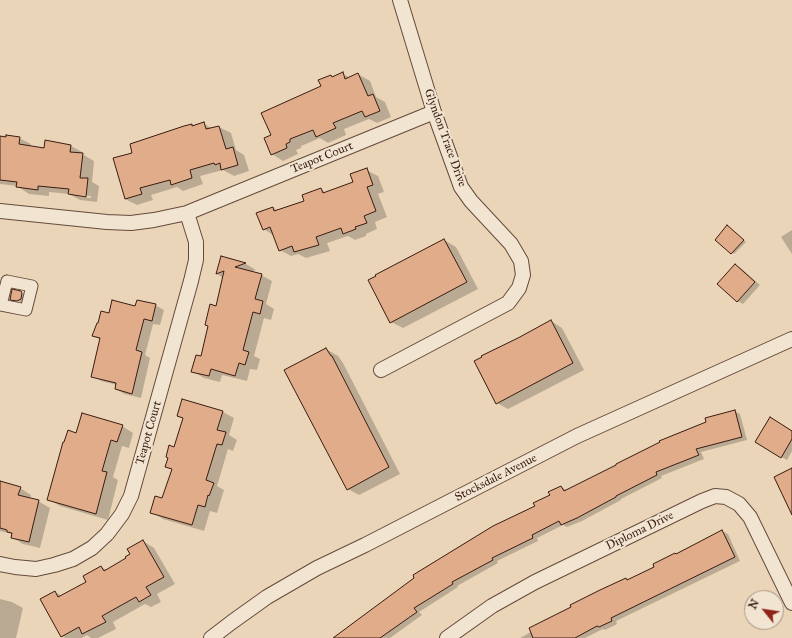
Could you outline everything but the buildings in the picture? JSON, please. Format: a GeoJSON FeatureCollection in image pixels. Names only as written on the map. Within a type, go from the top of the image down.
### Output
{"type":"FeatureCollection","features":[{"type":"Feature","properties":{"kind":"street","name":"Glyndon Trace Drive"},"geometry":{"type":"LineString","coordinates":[[381,370],[508,303],[519,288],[523,274],[521,261],[511,244],[471,201],[462,187],[434,112],[400,0]]}},
{"type":"Feature","properties":{"kind":"street","name":"Teapot Court"},"geometry":{"type":"LineString","coordinates":[[0,211],[107,222],[154,220],[187,213],[434,112]]}},
{"type":"Feature","properties":{"kind":"street","name":"Teapot Court"},"geometry":{"type":"LineString","coordinates":[[0,564],[36,569],[73,559],[92,548],[107,534],[122,514],[131,496],[196,260],[196,242],[187,213]]}},
{"type":"Feature","properties":{"kind":"street","name":"Stocksdale Avenue"},"geometry":{"type":"LineString","coordinates":[[212,638],[267,597],[317,568],[365,545],[577,436],[792,339]]}},
{"type":"Feature","properties":{"kind":"street","name":"Diploma Drive"},"geometry":{"type":"LineString","coordinates":[[447,638],[492,606],[535,582],[715,496],[726,497],[739,504],[750,517],[792,603]]}}]}
